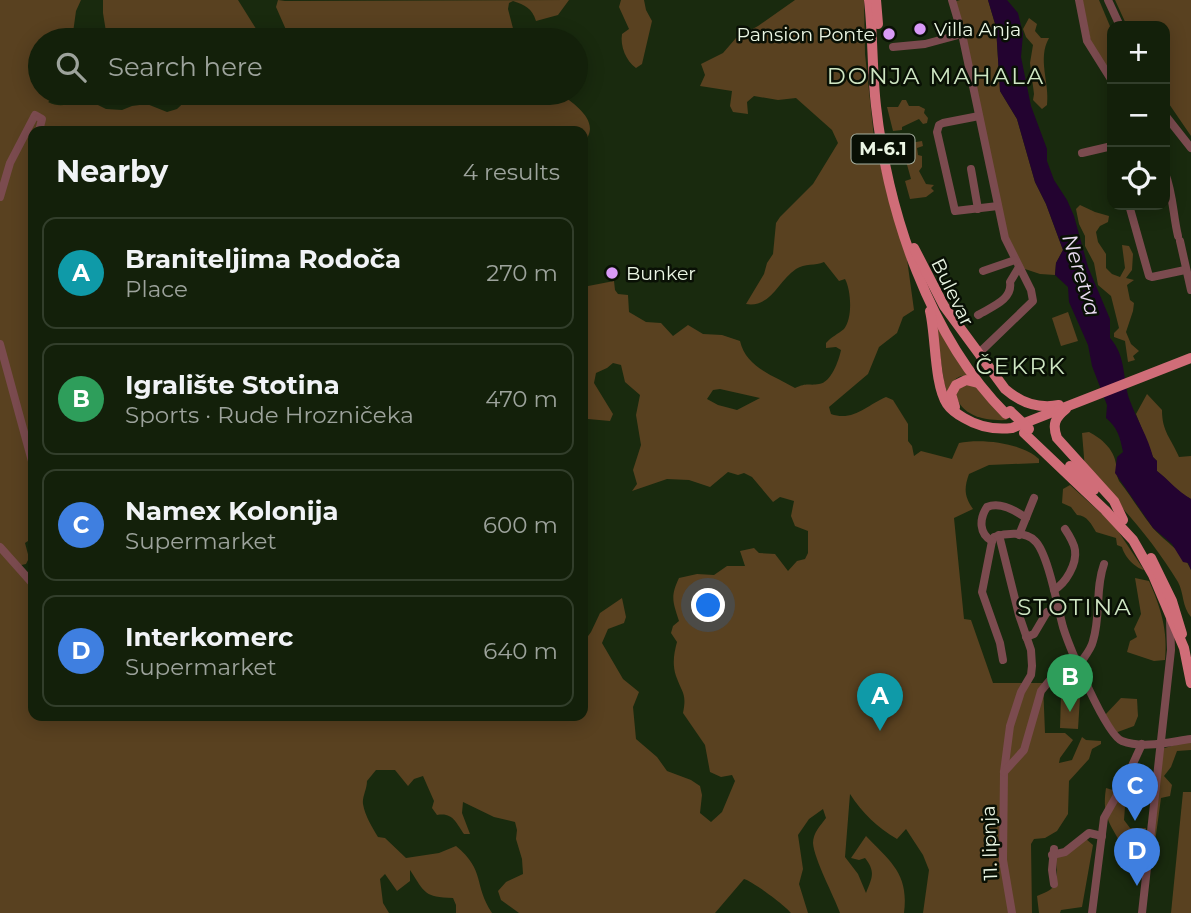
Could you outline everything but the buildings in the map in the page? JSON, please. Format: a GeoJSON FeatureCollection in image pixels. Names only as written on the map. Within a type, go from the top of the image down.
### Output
{"type":"FeatureCollection","features":[{"type":"Feature","properties":{"kind":"main road","name":"M-6.1"},"geometry":{"type":"LineString","coordinates":[[869,0],[879,127],[898,211],[914,267],[925,293],[936,340],[942,393],[948,405],[961,416],[982,426],[1012,428],[1191,358]]}},
{"type":"Feature","properties":{"kind":"main road","name":"Bulevar"},"geometry":{"type":"LineString","coordinates":[[876,0],[884,126],[914,248],[929,289],[954,336],[1008,413],[1123,520],[1146,550],[1159,571],[1178,616],[1184,648]]}},
{"type":"Feature","properties":{"kind":"main road","name":"M-6.1"},"geometry":{"type":"LineString","coordinates":[[914,248],[944,306],[1006,388],[1018,399],[1042,407],[1072,404]]}},
{"type":"Feature","properties":{"kind":"main road"},"geometry":{"type":"LineString","coordinates":[[925,293],[952,343],[978,383],[1008,413]]}},
{"type":"Feature","properties":{"kind":"main road"},"geometry":{"type":"LineString","coordinates":[[961,416],[951,401],[953,389],[966,380],[978,383]]}},
{"type":"Feature","properties":{"kind":"main road"},"geometry":{"type":"LineString","coordinates":[[1072,404],[1055,420],[1057,438],[1114,501],[1123,520]]}},
{"type":"Feature","properties":{"kind":"main road"},"geometry":{"type":"LineString","coordinates":[[1027,431],[1132,540],[1153,575],[1184,648],[1191,683]]}},
{"type":"Feature","properties":{"kind":"street"},"geometry":{"type":"LineString","coordinates":[[952,0],[962,34],[1004,238],[1031,290],[1032,304],[979,353]]}},
{"type":"Feature","properties":{"kind":"street"},"geometry":{"type":"LineString","coordinates":[[1079,0],[1087,41],[1107,74]]}},
{"type":"Feature","properties":{"kind":"street"},"geometry":{"type":"LineString","coordinates":[[1108,0],[1117,21]]}},
{"type":"Feature","properties":{"kind":"street"},"geometry":{"type":"LineString","coordinates":[[893,47],[925,44],[962,34]]}},
{"type":"Feature","properties":{"kind":"street"},"geometry":{"type":"LineString","coordinates":[[30,126],[35,116],[41,119],[40,126]]}},
{"type":"Feature","properties":{"kind":"street"},"geometry":{"type":"LineString","coordinates":[[979,116],[943,123],[937,129],[954,209],[959,212],[998,206]]}},
{"type":"Feature","properties":{"kind":"street"},"geometry":{"type":"LineString","coordinates":[[1170,121],[1191,148]]}},
{"type":"Feature","properties":{"kind":"street"},"geometry":{"type":"LineString","coordinates":[[0,197],[13,156],[28,129]]}},
{"type":"Feature","properties":{"kind":"street"},"geometry":{"type":"LineString","coordinates":[[1082,153],[1108,147]]}},
{"type":"Feature","properties":{"kind":"street"},"geometry":{"type":"LineString","coordinates":[[971,169],[978,209]]}},
{"type":"Feature","properties":{"kind":"street"},"geometry":{"type":"LineString","coordinates":[[1170,187],[1173,216],[1191,290]]}},
{"type":"Feature","properties":{"kind":"street"},"geometry":{"type":"LineString","coordinates":[[1130,210],[1149,276],[1185,270]]}},
{"type":"Feature","properties":{"kind":"street"},"geometry":{"type":"LineString","coordinates":[[983,271],[1017,263]]}},
{"type":"Feature","properties":{"kind":"street"},"geometry":{"type":"LineString","coordinates":[[978,315],[1008,297],[1017,263]]}},
{"type":"Feature","properties":{"kind":"street"},"geometry":{"type":"LineString","coordinates":[[0,344],[28,447]]}},
{"type":"Feature","properties":{"kind":"street"},"geometry":{"type":"LineString","coordinates":[[1019,535],[1034,498]]}},
{"type":"Feature","properties":{"kind":"street","name":"11. lipnja"},"geometry":{"type":"LineString","coordinates":[[996,538],[984,535],[981,527],[988,507],[999,505],[1026,518]]}},
{"type":"Feature","properties":{"kind":"street"},"geometry":{"type":"LineString","coordinates":[[1054,590],[1065,579],[1076,554],[1066,528]]}},
{"type":"Feature","properties":{"kind":"street"},"geometry":{"type":"LineString","coordinates":[[996,538],[1019,535],[1034,539],[1038,544],[1064,629],[1084,678],[1113,735],[1120,740],[1142,744],[1191,740]]}},
{"type":"Feature","properties":{"kind":"street","name":"11. lipnja"},"geometry":{"type":"LineString","coordinates":[[996,538],[1031,650],[1031,675],[1021,692],[1010,726],[1004,772],[1003,860],[1012,913]]}},
{"type":"Feature","properties":{"kind":"street","name":"11. lipnja"},"geometry":{"type":"LineString","coordinates":[[996,538],[982,592],[1000,643],[1003,660]]}},
{"type":"Feature","properties":{"kind":"street"},"geometry":{"type":"LineString","coordinates":[[0,547],[28,578]]}},
{"type":"Feature","properties":{"kind":"street"},"geometry":{"type":"LineString","coordinates":[[1079,665],[1094,640],[1098,582],[1104,564]]}},
{"type":"Feature","properties":{"kind":"street"},"geometry":{"type":"LineString","coordinates":[[1026,637],[1034,634],[1047,612],[1059,609]]}},
{"type":"Feature","properties":{"kind":"street"},"geometry":{"type":"LineString","coordinates":[[1142,913],[1171,650],[1170,617]]}},
{"type":"Feature","properties":{"kind":"street"},"geometry":{"type":"LineString","coordinates":[[1004,772],[1024,750],[1041,691],[1050,680],[1084,678]]}},
{"type":"Feature","properties":{"kind":"street"},"geometry":{"type":"LineString","coordinates":[[1092,913],[1104,818],[1142,744]]}},
{"type":"Feature","properties":{"kind":"street"},"geometry":{"type":"LineString","coordinates":[[1054,884],[1053,852],[1065,852],[1089,833],[1101,836]]}},
{"type":"Feature","properties":{"kind":"shaded area"},"geometry":{"type":"Polygon","coordinates":[[[0,0],[81,0],[74,28],[28,28],[28,105],[98,105],[106,109],[122,110],[132,106],[150,105],[167,112],[181,105],[574,105],[585,115],[590,128],[588,136],[588,126],[28,126],[28,541],[25,543],[28,560],[26,564],[17,566],[28,578],[28,721],[588,721],[588,636],[600,613],[622,598],[626,617],[624,623],[608,629],[602,643],[623,679],[639,692],[633,707],[636,739],[657,757],[667,771],[700,786],[700,813],[711,822],[722,812],[735,781],[732,775],[721,777],[710,772],[705,745],[683,713],[684,697],[674,667],[677,642],[671,633],[673,626],[679,621],[673,600],[674,590],[679,578],[697,574],[714,575],[727,566],[745,566],[740,551],[754,548],[759,553],[775,554],[788,571],[797,561],[805,559],[808,553],[808,531],[795,526],[791,516],[794,501],[780,497],[773,502],[752,477],[744,473],[738,475],[728,472],[710,487],[689,480],[667,479],[632,491],[637,484],[633,470],[641,445],[636,415],[640,395],[625,382],[621,365],[613,363],[596,373],[594,383],[613,414],[610,421],[588,419],[588,286],[614,281],[618,294],[628,295],[629,312],[646,322],[661,323],[673,336],[688,325],[703,334],[722,335],[740,341],[748,358],[755,365],[795,388],[827,380],[841,350],[836,347],[826,348],[826,343],[844,329],[849,318],[850,297],[845,279],[839,281],[824,262],[803,266],[790,274],[762,302],[746,304],[773,254],[776,223],[813,184],[838,143],[832,130],[796,98],[778,100],[754,96],[747,102],[748,114],[733,112],[730,106],[732,91],[700,86],[705,75],[701,64],[723,53],[736,38],[795,0],[864,0],[865,54],[875,147],[907,259],[914,310],[903,317],[897,333],[879,347],[868,374],[829,407],[831,414],[846,416],[860,412],[886,397],[893,400],[908,424],[908,441],[914,456],[921,451],[952,459],[959,443],[979,441],[1023,449],[1039,459],[1039,463],[989,465],[969,474],[966,492],[973,509],[954,518],[964,619],[971,620],[993,683],[1043,683],[1045,733],[1065,733],[1073,740],[1059,763],[1072,760],[1082,737],[1086,740],[1101,741],[1069,781],[1068,814],[1057,831],[1045,838],[1034,839],[1031,844],[1032,913],[923,913],[929,870],[923,855],[906,829],[897,839],[871,820],[850,794],[845,857],[858,874],[866,893],[871,879],[871,867],[865,858],[851,858],[866,836],[901,878],[904,888],[904,913],[840,913],[814,850],[813,839],[826,818],[823,809],[809,819],[798,835],[803,869],[799,884],[808,913],[791,913],[769,894],[744,879],[715,913],[519,913],[501,900],[498,891],[506,882],[523,874],[515,822],[494,817],[463,802],[462,813],[470,834],[464,834],[453,819],[447,815],[437,815],[432,808],[434,801],[423,776],[414,779],[408,786],[395,770],[376,770],[367,781],[363,801],[367,817],[378,837],[385,838],[406,858],[439,853],[456,846],[472,863],[492,913],[456,913],[453,898],[426,892],[410,870],[410,881],[397,891],[385,874],[380,879],[383,903],[389,913],[0,913],[0,0]],[[720,389],[713,390],[707,399],[718,405],[737,410],[760,398],[720,389]]]}},
{"type":"Feature","properties":{"kind":"shaded area"},"geometry":{"type":"Polygon","coordinates":[[[103,0],[238,0],[256,28],[105,28],[103,0]]]}},
{"type":"Feature","properties":{"kind":"shaded area"},"geometry":{"type":"Polygon","coordinates":[[[278,0],[569,0],[558,15],[536,21],[528,8],[513,1],[509,3],[508,9],[513,28],[285,28],[276,7],[278,0]]]}},
{"type":"Feature","properties":{"kind":"shaded area"},"geometry":{"type":"Polygon","coordinates":[[[621,0],[644,0],[652,21],[642,64],[636,68],[623,48],[622,34],[629,29],[619,7],[621,0]]]}},
{"type":"Feature","properties":{"kind":"shaded area"},"geometry":{"type":"Polygon","coordinates":[[[988,0],[996,27],[1000,91],[1017,119],[1035,182],[1063,250],[1056,263],[1055,275],[1040,274],[1019,267],[1009,251],[953,2],[988,0]]]}},
{"type":"Feature","properties":{"kind":"shaded area"},"geometry":{"type":"Polygon","coordinates":[[[1082,0],[1099,0],[1108,21],[1107,71],[1092,47],[1082,0]]]}},
{"type":"Feature","properties":{"kind":"shaded area"},"geometry":{"type":"Polygon","coordinates":[[[1115,0],[1191,0],[1191,136],[1170,105],[1170,21],[1125,21],[1115,0]]]}},
{"type":"Feature","properties":{"kind":"shaded area"},"geometry":{"type":"Polygon","coordinates":[[[1029,18],[1037,24],[1035,31],[1041,38],[1049,38],[1044,54],[1047,105],[1042,109],[1033,100],[1030,63],[1033,45],[1023,29],[1029,18]]]}},
{"type":"Feature","properties":{"kind":"shaded area"},"geometry":{"type":"Polygon","coordinates":[[[902,100],[906,100],[909,106],[925,109],[927,123],[923,124],[919,119],[902,127],[902,130],[893,131],[887,107],[898,107],[902,100]]]}},
{"type":"Feature","properties":{"kind":"shaded area"},"geometry":{"type":"Polygon","coordinates":[[[906,137],[910,143],[922,141],[923,146],[917,148],[918,155],[922,156],[922,167],[919,171],[926,184],[934,185],[931,188],[934,191],[926,197],[910,199],[905,181],[911,179],[906,161],[909,159],[903,142],[895,145],[894,139],[906,137]]]}},
{"type":"Feature","properties":{"kind":"shaded area"},"geometry":{"type":"Polygon","coordinates":[[[1080,205],[1109,216],[1108,222],[1096,232],[1098,242],[1106,254],[1106,268],[1112,274],[1120,277],[1125,268],[1122,245],[1129,246],[1133,254],[1132,270],[1126,278],[1134,280],[1127,285],[1130,300],[1134,303],[1126,332],[1131,344],[1139,351],[1133,356],[1135,360],[1128,362],[1125,341],[1114,337],[1119,328],[1111,296],[1098,285],[1094,263],[1085,246],[1085,236],[1079,224],[1076,209],[1080,205]]]}},
{"type":"Feature","properties":{"kind":"shaded area"},"geometry":{"type":"Polygon","coordinates":[[[1068,312],[1078,341],[1061,346],[1052,318],[1068,312]]]}},
{"type":"Feature","properties":{"kind":"shaded area"},"geometry":{"type":"Polygon","coordinates":[[[935,319],[970,375],[954,380],[948,395],[944,382],[935,319]]]}},
{"type":"Feature","properties":{"kind":"shaded area"},"geometry":{"type":"Polygon","coordinates":[[[962,383],[978,385],[1007,420],[991,420],[969,412],[958,401],[955,393],[962,383]]]}},
{"type":"Feature","properties":{"kind":"shaded area"},"geometry":{"type":"Polygon","coordinates":[[[1147,394],[1162,410],[1165,430],[1179,457],[1191,456],[1191,499],[1157,471],[1157,461],[1136,414],[1147,394]]]}},
{"type":"Feature","properties":{"kind":"shaded area"},"geometry":{"type":"Polygon","coordinates":[[[1089,432],[1110,449],[1115,459],[1119,481],[1158,533],[1188,563],[1191,570],[1191,617],[1178,582],[1157,551],[1123,509],[1085,469],[1082,433],[1089,432]]]}},
{"type":"Feature","properties":{"kind":"shaded area"},"geometry":{"type":"Polygon","coordinates":[[[1070,485],[1114,525],[1144,570],[1130,561],[1122,547],[1117,545],[1116,538],[1096,532],[1086,519],[1062,503],[1063,489],[1070,485]]]}},
{"type":"Feature","properties":{"kind":"shaded area"},"geometry":{"type":"Polygon","coordinates":[[[1135,578],[1149,581],[1157,601],[1163,620],[1165,660],[1154,661],[1127,652],[1130,641],[1137,637],[1134,629],[1141,614],[1135,578]]]}},
{"type":"Feature","properties":{"kind":"shaded area"},"geometry":{"type":"Polygon","coordinates":[[[1061,696],[1080,697],[1078,729],[1060,728],[1061,696]]]}},
{"type":"Feature","properties":{"kind":"shaded area"},"geometry":{"type":"Polygon","coordinates":[[[1121,698],[1137,699],[1138,716],[1134,726],[1115,733],[1105,715],[1121,698]]]}},
{"type":"Feature","properties":{"kind":"shaded area"},"geometry":{"type":"Polygon","coordinates":[[[1191,743],[1191,750],[1177,751],[1164,776],[1172,785],[1170,796],[1161,798],[1155,842],[1152,839],[1161,749],[1191,743]]]}},
{"type":"Feature","properties":{"kind":"shaded area"},"geometry":{"type":"Polygon","coordinates":[[[1106,788],[1126,794],[1124,820],[1130,828],[1146,828],[1139,853],[1125,852],[1112,829],[1105,808],[1106,788]]]}},
{"type":"Feature","properties":{"kind":"shaded area"},"geometry":{"type":"Polygon","coordinates":[[[1183,792],[1191,792],[1191,913],[1171,913],[1183,792]]]}},
{"type":"Feature","properties":{"kind":"shaded area"},"geometry":{"type":"Polygon","coordinates":[[[1086,839],[1093,845],[1082,907],[1061,910],[1060,913],[1039,913],[1037,896],[1050,890],[1056,883],[1056,858],[1086,839]]]}},
{"type":"Feature","properties":{"kind":"water","name":"Neretva"},"geometry":{"type":"Polygon","coordinates":[[[988,0],[1007,0],[1018,13],[1023,34],[1021,57],[1031,106],[1047,149],[1047,161],[1054,180],[1074,216],[1088,267],[1110,319],[1110,338],[1122,360],[1130,401],[1157,461],[1157,471],[1191,499],[1191,570],[1172,544],[1153,528],[1115,473],[1117,457],[1123,452],[1121,442],[1116,429],[1106,418],[1107,405],[1092,366],[1088,345],[1069,302],[1068,287],[1055,275],[1056,263],[1063,250],[1035,182],[1017,119],[1000,91],[996,27],[988,0]]]}},
{"type":"Feature","properties":{"kind":"place","name":"Villa Anja"},"geometry":{"type":"Point","coordinates":[920,29]}},
{"type":"Feature","properties":{"kind":"place","name":"Pansion Ponte"},"geometry":{"type":"Point","coordinates":[889,34]}},
{"type":"Feature","properties":{"kind":"place","name":"Bunker"},"geometry":{"type":"Point","coordinates":[612,273]}},
{"type":"Feature","properties":{"kind":"place","name":"Igralište Stotina"},"geometry":{"type":"Point","coordinates":[1070,712]}},
{"type":"Feature","properties":{"kind":"place","name":"Braniteljima Rodoča"},"geometry":{"type":"Point","coordinates":[880,731]}},
{"type":"Feature","properties":{"kind":"place","name":"Namex Kolonija"},"geometry":{"type":"Point","coordinates":[1135,821]}},
{"type":"Feature","properties":{"kind":"place","name":"Interkomerc"},"geometry":{"type":"Point","coordinates":[1137,886]}},
{"type":"Feature","properties":{"kind":"district","name":"DONJA MAHALA"},"geometry":{"type":"Point","coordinates":[936,76]}},
{"type":"Feature","properties":{"kind":"district","name":"ČEKRK"},"geometry":{"type":"Point","coordinates":[1021,366]}},
{"type":"Feature","properties":{"kind":"district","name":"STOTINA"},"geometry":{"type":"Point","coordinates":[1075,607]}}]}
